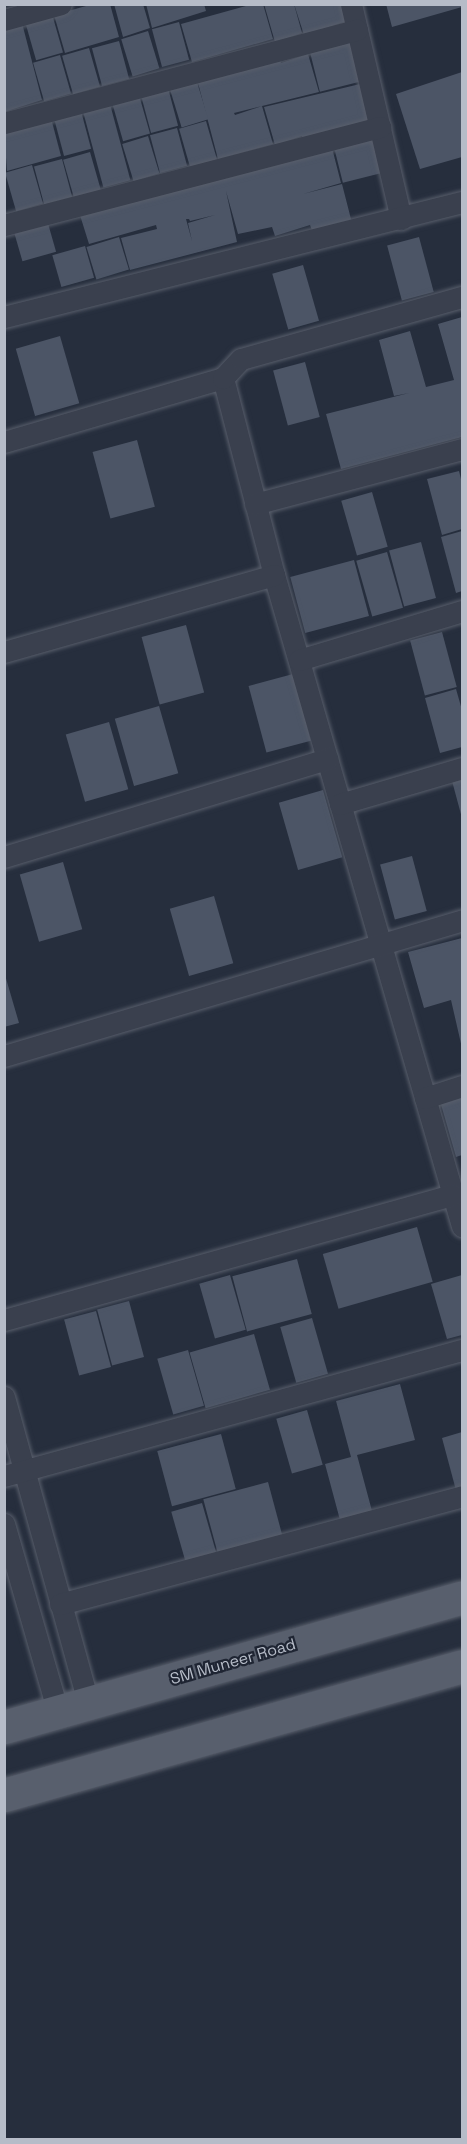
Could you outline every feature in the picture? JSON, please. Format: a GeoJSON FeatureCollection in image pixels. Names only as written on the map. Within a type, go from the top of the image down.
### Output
{"type":"FeatureCollection","features":[{"type":"Feature","properties":{"kind":"main road","name":"SM Muneer Road"},"geometry":{"type":"LineString","coordinates":[[4,1727],[462,1597]]}},
{"type":"Feature","properties":{"kind":"main road"},"geometry":{"type":"LineString","coordinates":[[4,1795],[462,1666]]}},
{"type":"Feature","properties":{"kind":"street"},"geometry":{"type":"LineString","coordinates":[[4,20],[61,4]]}},
{"type":"Feature","properties":{"kind":"street"},"geometry":{"type":"LineString","coordinates":[[351,4],[401,219]]}},
{"type":"Feature","properties":{"kind":"street"},"geometry":{"type":"LineString","coordinates":[[4,123],[357,30]]}},
{"type":"Feature","properties":{"kind":"street"},"geometry":{"type":"LineString","coordinates":[[4,225],[380,127]]}},
{"type":"Feature","properties":{"kind":"street"},"geometry":{"type":"LineString","coordinates":[[4,317],[462,202]]}},
{"type":"Feature","properties":{"kind":"street"},"geometry":{"type":"LineString","coordinates":[[4,442],[223,378],[241,359],[462,297]]}},
{"type":"Feature","properties":{"kind":"street"},"geometry":{"type":"LineString","coordinates":[[223,378],[274,575],[462,1226]]}},
{"type":"Feature","properties":{"kind":"street"},"geometry":{"type":"LineString","coordinates":[[255,504],[462,449]]}},
{"type":"Feature","properties":{"kind":"street"},"geometry":{"type":"LineString","coordinates":[[4,652],[274,575]]}},
{"type":"Feature","properties":{"kind":"street"},"geometry":{"type":"LineString","coordinates":[[299,660],[462,611]]}},
{"type":"Feature","properties":{"kind":"street"},"geometry":{"type":"LineString","coordinates":[[4,857],[327,759]]}},
{"type":"Feature","properties":{"kind":"street"},"geometry":{"type":"LineString","coordinates":[[340,804],[462,768]]}},
{"type":"Feature","properties":{"kind":"street"},"geometry":{"type":"LineString","coordinates":[[4,1056],[462,920]]}},
{"type":"Feature","properties":{"kind":"street"},"geometry":{"type":"LineString","coordinates":[[425,1098],[462,1086]]}},
{"type":"Feature","properties":{"kind":"street"},"geometry":{"type":"LineString","coordinates":[[4,1320],[453,1195]]}},
{"type":"Feature","properties":{"kind":"street"},"geometry":{"type":"LineString","coordinates":[[4,1476],[462,1350]]}},
{"type":"Feature","properties":{"kind":"street"},"geometry":{"type":"LineString","coordinates":[[4,1396],[60,1604],[73,1707]]}},
{"type":"Feature","properties":{"kind":"street"},"geometry":{"type":"LineString","coordinates":[[60,1604],[462,1496]]}},
{"type":"Feature","properties":{"kind":"street"},"geometry":{"type":"LineString","coordinates":[[4,1524],[73,1707]]}},
{"type":"Feature","properties":{"kind":"building"},"geometry":{"type":"Polygon","coordinates":[[[93,4],[110,4],[119,37],[65,53],[54,15],[93,4]]]}},
{"type":"Feature","properties":{"kind":"building"},"geometry":{"type":"Polygon","coordinates":[[[114,4],[143,4],[150,28],[123,37],[114,4]]]}},
{"type":"Feature","properties":{"kind":"building"},"geometry":{"type":"Polygon","coordinates":[[[146,4],[204,4],[206,11],[152,28],[146,4]]]}},
{"type":"Feature","properties":{"kind":"building"},"geometry":{"type":"Polygon","coordinates":[[[253,4],[263,4],[273,39],[192,62],[181,24],[253,4]]]}},
{"type":"Feature","properties":{"kind":"building"},"geometry":{"type":"Polygon","coordinates":[[[264,4],[294,4],[302,33],[275,42],[264,4]]]}},
{"type":"Feature","properties":{"kind":"building"},"geometry":{"type":"Polygon","coordinates":[[[294,4],[342,4],[347,21],[304,35],[294,4]]]}},
{"type":"Feature","properties":{"kind":"building"},"geometry":{"type":"Polygon","coordinates":[[[386,4],[462,4],[462,7],[392,27],[386,4]]]}},
{"type":"Feature","properties":{"kind":"building"},"geometry":{"type":"Polygon","coordinates":[[[52,14],[63,52],[36,60],[25,22],[52,14]]]}},
{"type":"Feature","properties":{"kind":"building"},"geometry":{"type":"Polygon","coordinates":[[[179,22],[189,60],[162,67],[152,29],[179,22]]]}},
{"type":"Feature","properties":{"kind":"building"},"geometry":{"type":"Polygon","coordinates":[[[22,23],[42,100],[4,112],[4,29],[22,23]]]}},
{"type":"Feature","properties":{"kind":"building"},"geometry":{"type":"Polygon","coordinates":[[[148,31],[159,68],[133,76],[121,39],[148,31]]]}},
{"type":"Feature","properties":{"kind":"building"},"geometry":{"type":"Polygon","coordinates":[[[119,41],[129,79],[102,86],[92,48],[119,41]]]}},
{"type":"Feature","properties":{"kind":"building"},"geometry":{"type":"Polygon","coordinates":[[[350,43],[360,82],[320,92],[310,53],[350,43]]]}},
{"type":"Feature","properties":{"kind":"building"},"geometry":{"type":"Polygon","coordinates":[[[89,48],[100,86],[73,94],[62,56],[89,48]]]}},
{"type":"Feature","properties":{"kind":"building"},"geometry":{"type":"Polygon","coordinates":[[[308,54],[319,92],[262,106],[273,144],[218,159],[198,83],[280,59],[281,63],[308,54]],[[261,106],[234,113],[235,115],[261,106]]]}},
{"type":"Feature","properties":{"kind":"building"},"geometry":{"type":"Polygon","coordinates":[[[60,55],[71,93],[44,101],[33,63],[60,55]]]}},
{"type":"Feature","properties":{"kind":"building"},"geometry":{"type":"Polygon","coordinates":[[[462,72],[462,157],[420,169],[396,94],[462,72]]]}},
{"type":"Feature","properties":{"kind":"building"},"geometry":{"type":"Polygon","coordinates":[[[197,82],[208,119],[182,127],[170,90],[197,82]]]}},
{"type":"Feature","properties":{"kind":"building"},"geometry":{"type":"Polygon","coordinates":[[[360,84],[370,123],[303,140],[302,136],[275,145],[264,107],[360,84]]]}},
{"type":"Feature","properties":{"kind":"building"},"geometry":{"type":"Polygon","coordinates":[[[168,88],[178,126],[151,133],[141,95],[168,88]]]}},
{"type":"Feature","properties":{"kind":"building"},"geometry":{"type":"Polygon","coordinates":[[[139,95],[150,133],[123,141],[112,103],[139,95]]]}},
{"type":"Feature","properties":{"kind":"building"},"geometry":{"type":"Polygon","coordinates":[[[110,104],[130,180],[103,188],[83,111],[110,104]]]}},
{"type":"Feature","properties":{"kind":"building"},"geometry":{"type":"Polygon","coordinates":[[[81,111],[91,149],[64,156],[54,118],[81,111]]]}},
{"type":"Feature","properties":{"kind":"building"},"geometry":{"type":"Polygon","coordinates":[[[51,118],[61,156],[7,171],[4,131],[51,118]]]}},
{"type":"Feature","properties":{"kind":"building"},"geometry":{"type":"Polygon","coordinates":[[[206,121],[217,159],[190,167],[179,129],[206,121]]]}},
{"type":"Feature","properties":{"kind":"building"},"geometry":{"type":"Polygon","coordinates":[[[177,128],[187,166],[160,173],[150,135],[177,128]]]}},
{"type":"Feature","properties":{"kind":"building"},"geometry":{"type":"Polygon","coordinates":[[[373,134],[383,173],[343,183],[333,144],[373,134]]]}},
{"type":"Feature","properties":{"kind":"building"},"geometry":{"type":"Polygon","coordinates":[[[148,136],[159,173],[134,181],[122,144],[148,136]]]}},
{"type":"Feature","properties":{"kind":"building"},"geometry":{"type":"Polygon","coordinates":[[[331,144],[341,183],[303,194],[342,184],[352,223],[313,233],[310,225],[275,236],[272,227],[238,234],[226,191],[237,242],[130,270],[121,238],[157,229],[156,225],[89,244],[79,212],[331,144]],[[215,215],[190,221],[186,219],[192,241],[188,223],[215,215]]]}},
{"type":"Feature","properties":{"kind":"building"},"geometry":{"type":"Polygon","coordinates":[[[90,152],[101,190],[74,198],[63,160],[90,152]]]}},
{"type":"Feature","properties":{"kind":"building"},"geometry":{"type":"Polygon","coordinates":[[[62,159],[72,197],[44,204],[34,167],[62,159]]]}},
{"type":"Feature","properties":{"kind":"building"},"geometry":{"type":"Polygon","coordinates":[[[32,165],[43,203],[16,211],[5,173],[32,165]]]}},
{"type":"Feature","properties":{"kind":"building"},"geometry":{"type":"Polygon","coordinates":[[[47,220],[56,252],[22,261],[13,230],[47,220]]]}},
{"type":"Feature","properties":{"kind":"building"},"geometry":{"type":"Polygon","coordinates":[[[119,237],[129,270],[96,279],[86,247],[119,237]]]}},
{"type":"Feature","properties":{"kind":"building"},"geometry":{"type":"Polygon","coordinates":[[[419,237],[434,292],[402,301],[387,246],[419,237]]]}},
{"type":"Feature","properties":{"kind":"building"},"geometry":{"type":"Polygon","coordinates":[[[85,246],[94,278],[61,287],[52,255],[85,246]]]}},
{"type":"Feature","properties":{"kind":"building"},"geometry":{"type":"Polygon","coordinates":[[[303,265],[319,321],[288,330],[272,274],[303,265]]]}},
{"type":"Feature","properties":{"kind":"building"},"geometry":{"type":"Polygon","coordinates":[[[462,317],[462,437],[341,469],[326,414],[409,393],[394,396],[379,340],[410,331],[426,387],[454,380],[438,324],[462,317]]]}},
{"type":"Feature","properties":{"kind":"building"},"geometry":{"type":"Polygon","coordinates":[[[60,336],[79,403],[35,416],[16,349],[60,336]]]}},
{"type":"Feature","properties":{"kind":"building"},"geometry":{"type":"Polygon","coordinates":[[[305,362],[320,417],[288,426],[273,371],[305,362]]]}},
{"type":"Feature","properties":{"kind":"building"},"geometry":{"type":"Polygon","coordinates":[[[137,440],[155,507],[110,519],[93,452],[137,440]]]}},
{"type":"Feature","properties":{"kind":"building"},"geometry":{"type":"Polygon","coordinates":[[[459,471],[462,483],[462,529],[442,535],[427,479],[459,471]]]}},
{"type":"Feature","properties":{"kind":"building"},"geometry":{"type":"Polygon","coordinates":[[[372,492],[388,547],[357,556],[341,501],[372,492]]]}},
{"type":"Feature","properties":{"kind":"building"},"geometry":{"type":"Polygon","coordinates":[[[462,531],[462,591],[456,593],[441,537],[462,531]]]}},
{"type":"Feature","properties":{"kind":"building"},"geometry":{"type":"Polygon","coordinates":[[[421,542],[436,598],[404,607],[389,551],[421,542]]]}},
{"type":"Feature","properties":{"kind":"building"},"geometry":{"type":"Polygon","coordinates":[[[387,552],[403,608],[372,617],[356,561],[387,552]]]}},
{"type":"Feature","properties":{"kind":"building"},"geometry":{"type":"Polygon","coordinates":[[[354,560],[369,616],[305,633],[290,577],[354,560]]]}},
{"type":"Feature","properties":{"kind":"building"},"geometry":{"type":"Polygon","coordinates":[[[186,625],[204,693],[160,705],[142,637],[186,625]]]}},
{"type":"Feature","properties":{"kind":"building"},"geometry":{"type":"Polygon","coordinates":[[[442,632],[457,687],[425,696],[410,641],[442,632]]]}},
{"type":"Feature","properties":{"kind":"building"},"geometry":{"type":"Polygon","coordinates":[[[293,674],[311,741],[266,753],[249,686],[293,674]]]}},
{"type":"Feature","properties":{"kind":"building"},"geometry":{"type":"Polygon","coordinates":[[[456,689],[462,710],[462,747],[440,753],[425,698],[456,689]]]}},
{"type":"Feature","properties":{"kind":"building"},"geometry":{"type":"Polygon","coordinates":[[[159,706],[178,773],[134,786],[115,719],[159,706]]]}},
{"type":"Feature","properties":{"kind":"building"},"geometry":{"type":"Polygon","coordinates":[[[109,722],[128,789],[85,802],[66,734],[109,722]]]}},
{"type":"Feature","properties":{"kind":"building"},"geometry":{"type":"Polygon","coordinates":[[[462,778],[462,818],[452,781],[462,778]]]}},
{"type":"Feature","properties":{"kind":"building"},"geometry":{"type":"Polygon","coordinates":[[[323,790],[342,857],[298,870],[279,803],[323,790]]]}},
{"type":"Feature","properties":{"kind":"building"},"geometry":{"type":"Polygon","coordinates":[[[412,856],[427,911],[395,920],[380,865],[412,856]]]}},
{"type":"Feature","properties":{"kind":"building"},"geometry":{"type":"Polygon","coordinates":[[[63,862],[82,929],[39,942],[20,874],[63,862]]]}},
{"type":"Feature","properties":{"kind":"building"},"geometry":{"type":"Polygon","coordinates":[[[214,896],[233,963],[189,976],[170,909],[214,896]]]}},
{"type":"Feature","properties":{"kind":"building"},"geometry":{"type":"Polygon","coordinates":[[[462,938],[462,1048],[451,1000],[424,1008],[408,952],[462,938]]]}},
{"type":"Feature","properties":{"kind":"building"},"geometry":{"type":"Polygon","coordinates":[[[4,976],[19,1023],[4,1027],[4,976]]]}},
{"type":"Feature","properties":{"kind":"building"},"geometry":{"type":"Polygon","coordinates":[[[462,1095],[462,1155],[456,1157],[440,1101],[462,1095]]]}},
{"type":"Feature","properties":{"kind":"building"},"geometry":{"type":"Polygon","coordinates":[[[417,1227],[433,1282],[339,1309],[323,1254],[417,1227]]]}},
{"type":"Feature","properties":{"kind":"building"},"geometry":{"type":"Polygon","coordinates":[[[297,1259],[312,1314],[247,1331],[232,1276],[297,1259]]]}},
{"type":"Feature","properties":{"kind":"building"},"geometry":{"type":"Polygon","coordinates":[[[230,1275],[246,1330],[215,1339],[199,1284],[230,1275]]]}},
{"type":"Feature","properties":{"kind":"building"},"geometry":{"type":"Polygon","coordinates":[[[462,1275],[462,1335],[447,1339],[431,1284],[462,1275]]]}},
{"type":"Feature","properties":{"kind":"building"},"geometry":{"type":"Polygon","coordinates":[[[129,1301],[144,1357],[112,1366],[97,1310],[129,1301]]]}},
{"type":"Feature","properties":{"kind":"building"},"geometry":{"type":"Polygon","coordinates":[[[96,1311],[111,1367],[79,1376],[64,1320],[96,1311]]]}},
{"type":"Feature","properties":{"kind":"building"},"geometry":{"type":"Polygon","coordinates":[[[312,1318],[328,1374],[296,1383],[280,1327],[312,1318]]]}},
{"type":"Feature","properties":{"kind":"building"},"geometry":{"type":"Polygon","coordinates":[[[254,1334],[270,1390],[206,1408],[190,1352],[254,1334]]]}},
{"type":"Feature","properties":{"kind":"building"},"geometry":{"type":"Polygon","coordinates":[[[188,1350],[204,1406],[173,1415],[157,1359],[188,1350]]]}},
{"type":"Feature","properties":{"kind":"building"},"geometry":{"type":"Polygon","coordinates":[[[400,1384],[415,1440],[357,1455],[372,1511],[340,1520],[325,1464],[351,1457],[336,1401],[400,1384]]]}},
{"type":"Feature","properties":{"kind":"building"},"geometry":{"type":"Polygon","coordinates":[[[307,1410],[323,1465],[292,1474],[276,1419],[307,1410]]]}},
{"type":"Feature","properties":{"kind":"building"},"geometry":{"type":"Polygon","coordinates":[[[462,1432],[462,1492],[457,1494],[442,1438],[462,1432]]]}},
{"type":"Feature","properties":{"kind":"building"},"geometry":{"type":"Polygon","coordinates":[[[221,1434],[236,1489],[172,1506],[157,1451],[221,1434]]]}},
{"type":"Feature","properties":{"kind":"building"},"geometry":{"type":"Polygon","coordinates":[[[268,1482],[283,1538],[218,1555],[203,1499],[268,1482]]]}},
{"type":"Feature","properties":{"kind":"building"},"geometry":{"type":"Polygon","coordinates":[[[202,1503],[218,1559],[187,1568],[171,1512],[202,1503]]]}}]}
